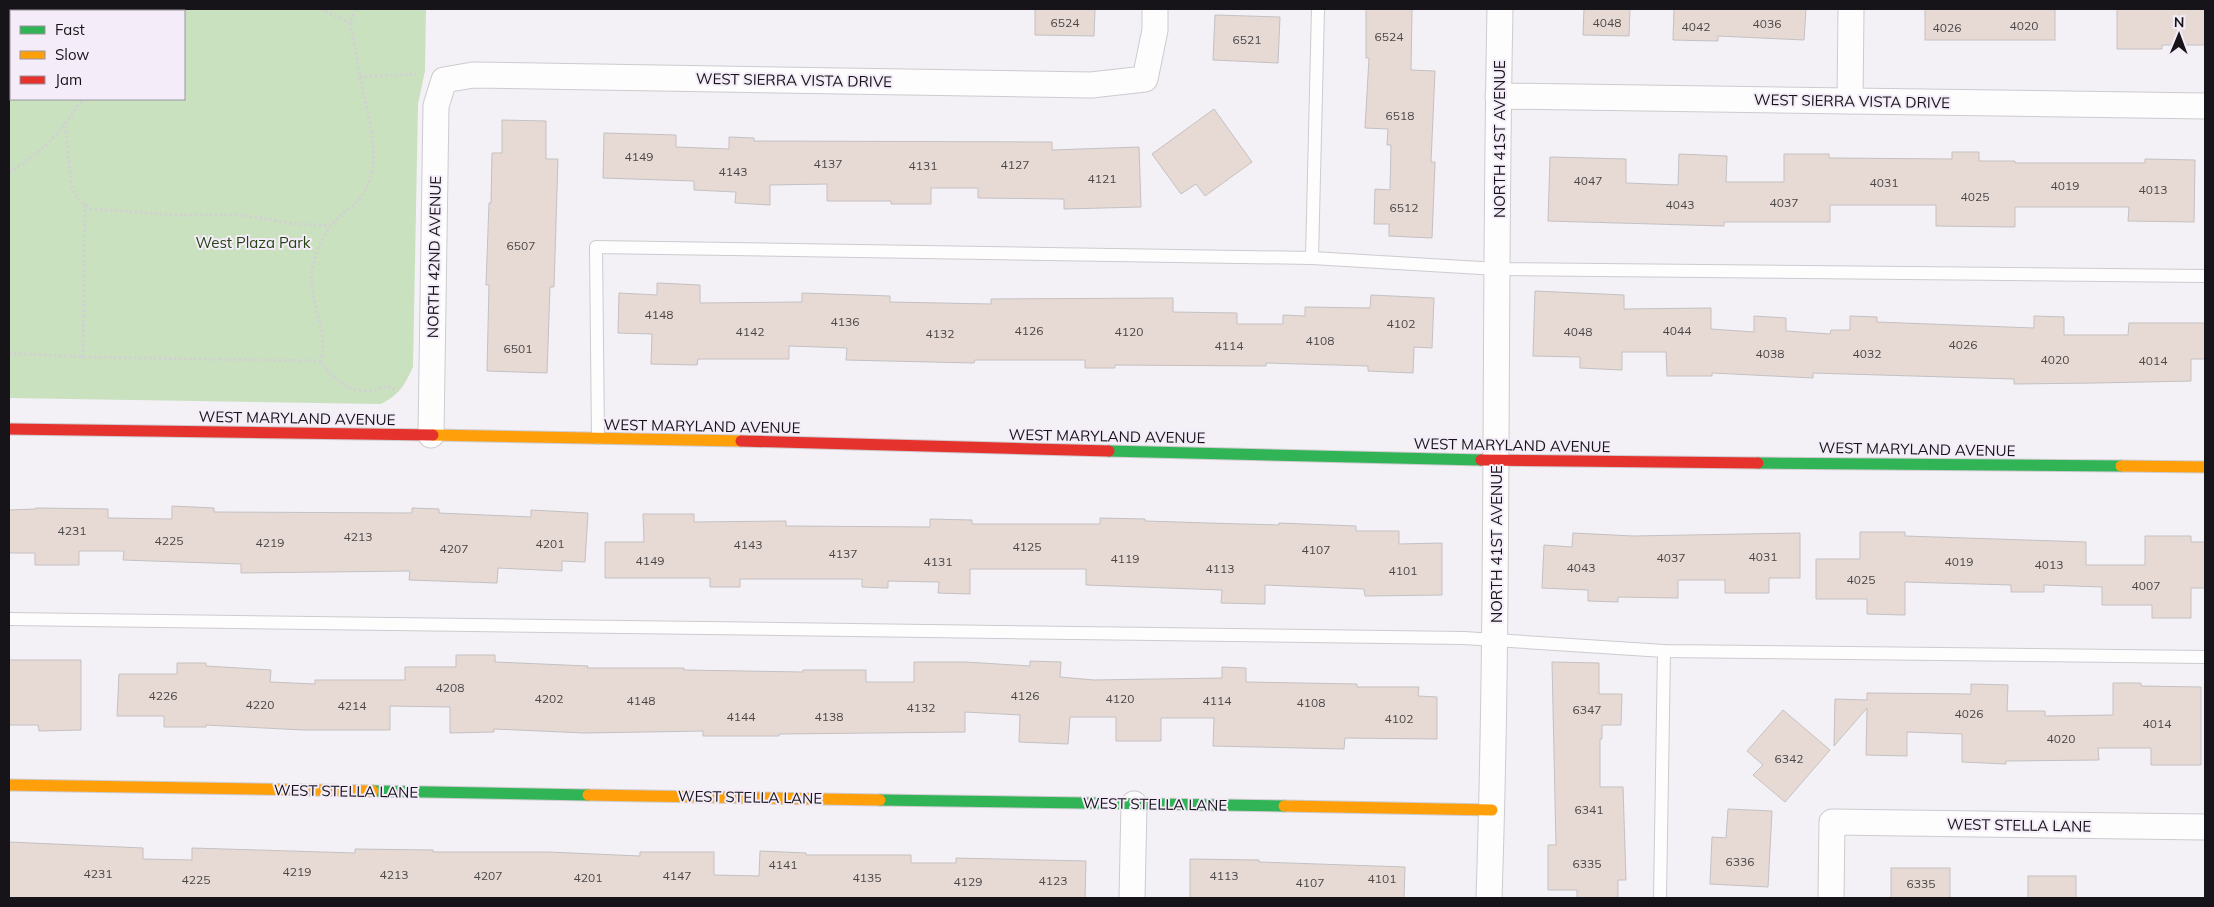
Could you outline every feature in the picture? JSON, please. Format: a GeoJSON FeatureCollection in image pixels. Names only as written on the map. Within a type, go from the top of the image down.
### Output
{"type":"FeatureCollection","features":[{"type":"Feature","properties":{"kind":"street","name":"WEST SIERRA VISTA DRIVE"},"geometry":{"type":"LineString","coordinates":[[444,80],[473,75],[1091,85],[1145,79],[1155,30],[1155,9]]}},
{"type":"Feature","properties":{"kind":"street","name":"NORTH 41ST AVENUE"},"geometry":{"type":"LineString","coordinates":[[1489,898],[1496,639],[1500,9]]}},
{"type":"Feature","properties":{"kind":"street"},"geometry":{"type":"LineString","coordinates":[[1850,101],[1851,9]]}},
{"type":"Feature","properties":{"kind":"street","name":"NORTH 42ND AVENUE"},"geometry":{"type":"LineString","coordinates":[[431,435],[436,106],[444,80]]}},
{"type":"Feature","properties":{"kind":"street","name":"WEST SIERRA VISTA DRIVE"},"geometry":{"type":"LineString","coordinates":[[1498,96],[2205,106]]}},
{"type":"Feature","properties":{"kind":"street","name":"WEST MARYLAND AVENUE"},"geometry":{"type":"LineString","coordinates":[[9,429],[598,438],[1496,460],[2205,467]]}},
{"type":"Feature","properties":{"kind":"street","name":"WEST STELLA LANE"},"geometry":{"type":"LineString","coordinates":[[9,785],[1492,810]]}},
{"type":"Feature","properties":{"kind":"street"},"geometry":{"type":"LineString","coordinates":[[1132,898],[1134,804]]}},
{"type":"Feature","properties":{"kind":"street","name":"WEST STELLA LANE"},"geometry":{"type":"LineString","coordinates":[[1831,898],[1832,822],[2205,827]]}},
{"type":"Feature","properties":{"kind":"lane"},"geometry":{"type":"LineString","coordinates":[[1312,258],[1318,9]]}},
{"type":"Feature","properties":{"kind":"lane"},"geometry":{"type":"LineString","coordinates":[[598,438],[596,247],[1312,258],[1498,269],[2205,276]]}},
{"type":"Feature","properties":{"kind":"lane"},"geometry":{"type":"LineString","coordinates":[[9,619],[1496,639],[1664,650],[2205,657]]}},
{"type":"Feature","properties":{"kind":"lane"},"geometry":{"type":"LineString","coordinates":[[1660,898],[1664,650]]}},
{"type":"Feature","properties":{"kind":"path"},"geometry":{"type":"LineString","coordinates":[[321,9],[350,23]]}},
{"type":"Feature","properties":{"kind":"path"},"geometry":{"type":"LineString","coordinates":[[356,9],[350,23],[374,139],[371,168],[361,196],[332,226],[315,257],[312,273],[322,345],[320,361],[331,376],[347,386],[369,391],[388,386],[395,390]]}},
{"type":"Feature","properties":{"kind":"path"},"geometry":{"type":"LineString","coordinates":[[360,77],[416,74]]}},
{"type":"Feature","properties":{"kind":"path"},"geometry":{"type":"LineString","coordinates":[[9,172],[21,166],[66,126],[81,100]]}},
{"type":"Feature","properties":{"kind":"path"},"geometry":{"type":"LineString","coordinates":[[66,126],[72,188],[80,201],[92,209],[174,215],[241,215],[296,224],[332,226]]}},
{"type":"Feature","properties":{"kind":"path"},"geometry":{"type":"LineString","coordinates":[[83,357],[85,204]]}},
{"type":"Feature","properties":{"kind":"path"},"geometry":{"type":"LineString","coordinates":[[9,353],[83,357],[320,361]]}},
{"type":"Feature","properties":{"kind":"green space","name":"West Plaza Park"},"geometry":{"type":"Polygon","coordinates":[[[9,9],[426,9],[425,71],[418,104],[413,367],[397,393],[381,404],[9,398],[9,9]]]}},
{"type":"Feature","properties":{"kind":"building"},"geometry":{"type":"Polygon","coordinates":[[[1035,9],[1095,9],[1094,36],[1035,35],[1035,9]]]}},
{"type":"Feature","properties":{"kind":"building"},"geometry":{"type":"Polygon","coordinates":[[[1366,9],[1412,9],[1411,70],[1435,71],[1431,162],[1435,162],[1432,238],[1389,236],[1389,224],[1374,224],[1375,189],[1390,190],[1391,145],[1387,145],[1388,129],[1365,128],[1369,58],[1366,58],[1366,9]]]}},
{"type":"Feature","properties":{"kind":"building"},"geometry":{"type":"Polygon","coordinates":[[[1584,9],[1630,9],[1629,36],[1583,35],[1584,9]]]}},
{"type":"Feature","properties":{"kind":"building"},"geometry":{"type":"Polygon","coordinates":[[[1674,9],[1806,9],[1804,40],[1718,36],[1718,41],[1673,40],[1674,9]]]}},
{"type":"Feature","properties":{"kind":"building"},"geometry":{"type":"Polygon","coordinates":[[[1925,9],[2055,9],[2055,40],[1925,40],[1925,9]]]}},
{"type":"Feature","properties":{"kind":"building"},"geometry":{"type":"Polygon","coordinates":[[[2117,9],[2205,9],[2205,45],[2162,45],[2162,49],[2117,49],[2117,9]]]}},
{"type":"Feature","properties":{"kind":"building"},"geometry":{"type":"Polygon","coordinates":[[[1215,15],[1280,17],[1278,63],[1213,60],[1215,15]]]}},
{"type":"Feature","properties":{"kind":"building"},"geometry":{"type":"Polygon","coordinates":[[[1214,109],[1252,162],[1205,196],[1196,184],[1181,194],[1152,154],[1214,109]]]}},
{"type":"Feature","properties":{"kind":"building"},"geometry":{"type":"Polygon","coordinates":[[[502,120],[546,121],[546,159],[558,159],[554,287],[550,287],[547,373],[487,371],[489,285],[486,285],[489,203],[491,203],[492,153],[502,153],[502,120]]]}},
{"type":"Feature","properties":{"kind":"building"},"geometry":{"type":"Polygon","coordinates":[[[604,133],[676,135],[676,147],[729,149],[729,137],[754,138],[754,141],[1052,142],[1052,150],[1139,147],[1141,207],[1064,209],[1064,199],[978,198],[978,188],[931,188],[931,204],[891,204],[891,201],[827,201],[827,184],[770,185],[770,205],[735,203],[736,192],[694,190],[694,181],[603,178],[604,133]]]}},
{"type":"Feature","properties":{"kind":"building"},"geometry":{"type":"Polygon","coordinates":[[[1952,152],[1979,152],[1979,161],[2015,161],[2015,163],[2145,163],[2145,159],[2195,160],[2194,222],[2128,221],[2129,207],[2015,207],[2015,227],[1936,226],[1936,205],[1830,205],[1830,222],[1724,222],[1724,226],[1548,221],[1550,157],[1626,159],[1626,183],[1678,185],[1679,154],[1727,156],[1726,182],[1784,182],[1784,154],[1829,154],[1829,158],[1952,159],[1952,152]]]}},
{"type":"Feature","properties":{"kind":"building"},"geometry":{"type":"Polygon","coordinates":[[[657,283],[700,285],[700,303],[802,302],[802,293],[890,296],[890,302],[991,304],[991,299],[1173,298],[1173,312],[1237,313],[1237,324],[1283,324],[1283,315],[1305,316],[1305,307],[1370,308],[1371,295],[1434,298],[1432,348],[1414,347],[1413,373],[1368,371],[1368,366],[1266,363],[1266,366],[1115,365],[1115,368],[1085,368],[1085,360],[975,360],[974,363],[846,360],[847,348],[789,346],[789,359],[698,359],[697,365],[651,364],[652,334],[618,333],[619,293],[657,295],[657,283]]]}},
{"type":"Feature","properties":{"kind":"building"},"geometry":{"type":"Polygon","coordinates":[[[1535,291],[1624,295],[1624,309],[1711,308],[1711,329],[1754,332],[1754,316],[1786,318],[1786,331],[1830,334],[1831,330],[1850,330],[1850,316],[1877,317],[1877,322],[2034,328],[2034,316],[2064,317],[2064,335],[2128,335],[2129,323],[2205,323],[2205,359],[2191,359],[2191,381],[2096,383],[2014,384],[2014,379],[1813,373],[1813,378],[1712,373],[1712,376],[1667,376],[1666,352],[1622,352],[1622,370],[1580,368],[1580,357],[1533,356],[1535,291]]]}},
{"type":"Feature","properties":{"kind":"building"},"geometry":{"type":"Polygon","coordinates":[[[172,506],[214,508],[214,512],[412,513],[412,508],[439,509],[439,513],[531,517],[531,510],[588,513],[585,562],[562,561],[562,571],[498,568],[497,583],[409,580],[410,571],[241,573],[241,564],[123,560],[124,551],[79,551],[79,565],[35,565],[35,553],[9,553],[9,510],[36,508],[108,509],[108,518],[172,519],[172,506]]]}},
{"type":"Feature","properties":{"kind":"building"},"geometry":{"type":"Polygon","coordinates":[[[643,514],[694,514],[694,522],[786,521],[786,526],[930,527],[930,519],[972,520],[972,524],[1100,524],[1100,518],[1208,523],[1356,526],[1356,531],[1399,531],[1399,544],[1442,543],[1442,595],[1365,596],[1364,589],[1265,585],[1265,604],[1221,603],[1222,590],[1086,585],[1086,569],[970,569],[970,594],[938,593],[939,582],[888,581],[888,588],[862,587],[862,579],[740,579],[740,587],[710,587],[710,578],[605,578],[605,542],[644,542],[643,514]]]}},
{"type":"Feature","properties":{"kind":"building"},"geometry":{"type":"Polygon","coordinates":[[[1860,532],[1905,532],[1905,536],[2086,542],[2086,565],[2145,565],[2145,536],[2191,536],[2191,542],[2205,542],[2205,588],[2191,588],[2191,618],[2152,618],[2152,605],[2102,605],[2102,587],[2044,585],[2044,592],[2011,592],[2011,585],[1905,582],[1905,615],[1867,614],[1867,599],[1816,599],[1816,559],[1860,559],[1860,532]]]}},
{"type":"Feature","properties":{"kind":"building"},"geometry":{"type":"Polygon","coordinates":[[[1573,533],[1633,536],[1800,533],[1800,578],[1769,578],[1769,593],[1725,593],[1725,580],[1678,580],[1678,598],[1618,597],[1618,602],[1588,601],[1588,590],[1542,588],[1544,545],[1572,547],[1573,533]]]}},
{"type":"Feature","properties":{"kind":"building"},"geometry":{"type":"Polygon","coordinates":[[[456,655],[495,655],[495,662],[588,666],[587,668],[684,668],[684,670],[803,672],[803,670],[866,670],[866,682],[914,682],[914,662],[965,662],[1030,666],[1030,661],[1061,662],[1060,677],[1094,680],[1222,678],[1222,667],[1246,668],[1246,682],[1357,684],[1357,687],[1419,687],[1418,696],[1437,697],[1437,739],[1345,738],[1344,749],[1213,746],[1214,718],[1161,718],[1161,741],[1116,741],[1116,717],[1070,717],[1068,744],[1019,742],[1020,715],[965,712],[965,732],[779,734],[779,736],[703,736],[703,731],[584,733],[494,729],[494,732],[450,733],[450,707],[390,706],[390,730],[303,730],[206,725],[206,727],[164,727],[164,716],[117,716],[119,674],[177,674],[177,663],[206,663],[206,666],[271,670],[270,682],[315,684],[315,680],[405,680],[405,667],[456,667],[456,655]]]}},
{"type":"Feature","properties":{"kind":"building"},"geometry":{"type":"Polygon","coordinates":[[[9,660],[81,660],[81,730],[39,731],[38,725],[9,725],[9,660]]]}},
{"type":"Feature","properties":{"kind":"building"},"geometry":{"type":"Polygon","coordinates":[[[1552,662],[1599,663],[1599,694],[1622,694],[1621,725],[1602,725],[1602,739],[1600,739],[1600,787],[1623,787],[1626,880],[1618,880],[1618,898],[1577,898],[1577,890],[1548,890],[1548,845],[1556,845],[1552,662]]]}},
{"type":"Feature","properties":{"kind":"building"},"geometry":{"type":"Polygon","coordinates":[[[2113,683],[2141,683],[2141,686],[2201,687],[2201,765],[2151,765],[2151,748],[2098,748],[2099,760],[2006,761],[2006,764],[1962,762],[1962,734],[1907,732],[1907,756],[1866,755],[1867,708],[1834,746],[1835,699],[1867,700],[1867,693],[1971,694],[1971,684],[2008,685],[2007,711],[2045,711],[2045,716],[2113,715],[2113,683]]]}},
{"type":"Feature","properties":{"kind":"building"},"geometry":{"type":"Polygon","coordinates":[[[1783,710],[1830,750],[1785,802],[1753,775],[1763,765],[1747,751],[1783,710]]]}},
{"type":"Feature","properties":{"kind":"building"},"geometry":{"type":"Polygon","coordinates":[[[1728,809],[1772,811],[1768,887],[1710,884],[1712,837],[1726,838],[1728,809]]]}},
{"type":"Feature","properties":{"kind":"building"},"geometry":{"type":"Polygon","coordinates":[[[9,842],[143,848],[143,859],[192,860],[192,848],[355,853],[355,849],[433,850],[433,852],[548,852],[640,856],[640,852],[714,852],[714,875],[759,876],[760,851],[806,853],[806,855],[911,855],[911,863],[956,863],[956,858],[1086,861],[1085,898],[9,898],[9,842]]]}},
{"type":"Feature","properties":{"kind":"building"},"geometry":{"type":"Polygon","coordinates":[[[1190,859],[1259,860],[1259,862],[1405,867],[1404,898],[1190,898],[1190,859]]]}},
{"type":"Feature","properties":{"kind":"building"},"geometry":{"type":"Polygon","coordinates":[[[1891,868],[1950,868],[1950,898],[1891,898],[1891,868]]]}},
{"type":"Feature","properties":{"kind":"building"},"geometry":{"type":"Polygon","coordinates":[[[2028,876],[2076,876],[2076,898],[2028,898],[2028,876]]]}},
{"type":"Feature","properties":{"kind":"traffic: fast"},"geometry":{"type":"LineString","coordinates":[[1109,451],[1481,460]]}},
{"type":"Feature","properties":{"kind":"traffic: fast"},"geometry":{"type":"LineString","coordinates":[[1758,463],[2121,466]]}},
{"type":"Feature","properties":{"kind":"traffic: fast"},"geometry":{"type":"LineString","coordinates":[[373,791],[588,795]]}},
{"type":"Feature","properties":{"kind":"traffic: fast"},"geometry":{"type":"LineString","coordinates":[[880,800],[1284,806]]}},
{"type":"Feature","properties":{"kind":"traffic: slow"},"geometry":{"type":"LineString","coordinates":[[433,435],[741,441]]}},
{"type":"Feature","properties":{"kind":"traffic: slow"},"geometry":{"type":"LineString","coordinates":[[2121,466],[2205,467]]}},
{"type":"Feature","properties":{"kind":"traffic: slow"},"geometry":{"type":"LineString","coordinates":[[9,785],[373,791]]}},
{"type":"Feature","properties":{"kind":"traffic: slow"},"geometry":{"type":"LineString","coordinates":[[588,795],[880,800]]}},
{"type":"Feature","properties":{"kind":"traffic: slow"},"geometry":{"type":"LineString","coordinates":[[1284,806],[1492,810]]}},
{"type":"Feature","properties":{"kind":"traffic: jam"},"geometry":{"type":"LineString","coordinates":[[9,429],[433,435]]}},
{"type":"Feature","properties":{"kind":"traffic: jam"},"geometry":{"type":"LineString","coordinates":[[741,441],[1109,451]]}},
{"type":"Feature","properties":{"kind":"traffic: jam"},"geometry":{"type":"LineString","coordinates":[[1481,460],[1758,463]]}}]}
